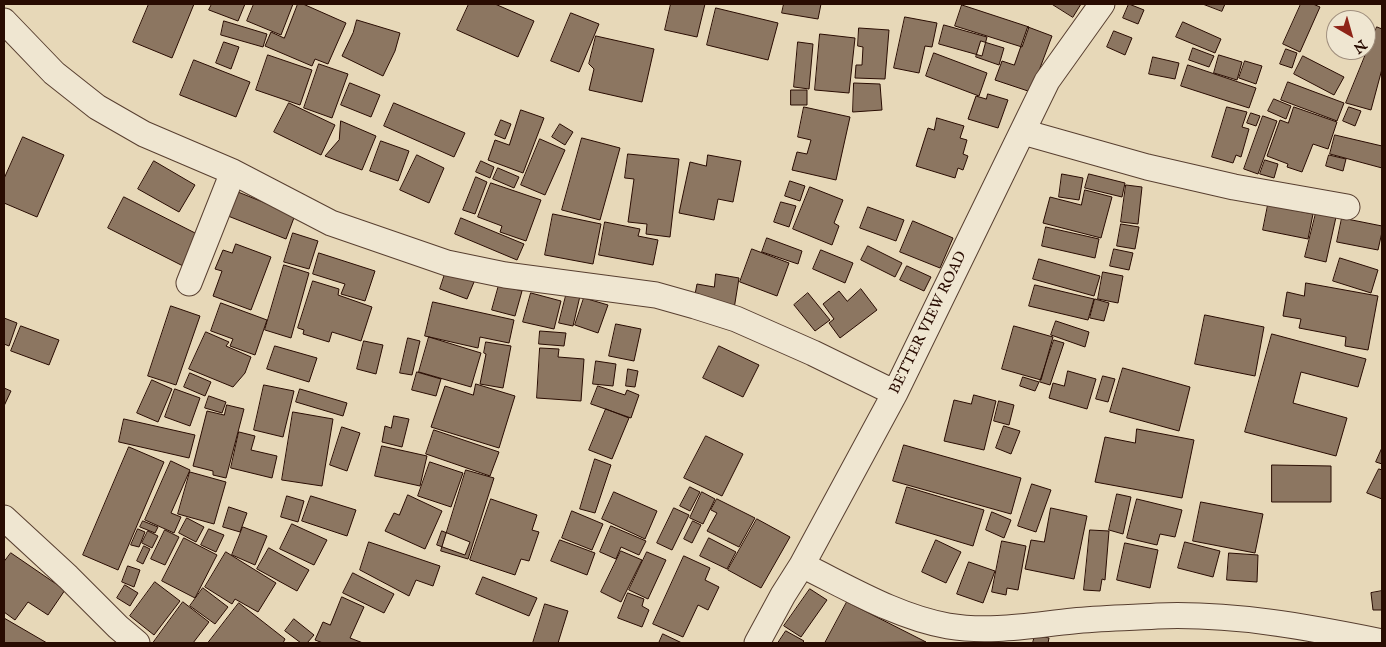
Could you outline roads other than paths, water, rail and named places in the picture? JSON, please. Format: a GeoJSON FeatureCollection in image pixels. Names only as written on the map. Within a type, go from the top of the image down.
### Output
{"type":"FeatureCollection","features":[{"type":"Feature","properties":{"kind":"street","name":"BETTER VIEW ROAD"},"geometry":{"type":"LineString","coordinates":[[757,643],[802,565],[895,393],[942,300],[1047,81],[1102,4]]}},
{"type":"Feature","properties":{"kind":"street"},"geometry":{"type":"LineString","coordinates":[[4,21],[54,73],[97,107],[144,134],[233,172],[331,223],[447,263],[505,275],[656,295],[736,319],[895,393]]}},
{"type":"Feature","properties":{"kind":"street"},"geometry":{"type":"LineString","coordinates":[[1023,132],[1147,167],[1234,187],[1347,207]]}},
{"type":"Feature","properties":{"kind":"street"},"geometry":{"type":"LineString","coordinates":[[189,283],[233,172]]}},
{"type":"Feature","properties":{"kind":"street"},"geometry":{"type":"LineString","coordinates":[[4,518],[137,643]]}},
{"type":"Feature","properties":{"kind":"street"},"geometry":{"type":"LineString","coordinates":[[802,565],[899,612],[950,627],[994,629],[1076,620],[1159,616],[1218,617],[1279,623],[1382,642]]}}]}
